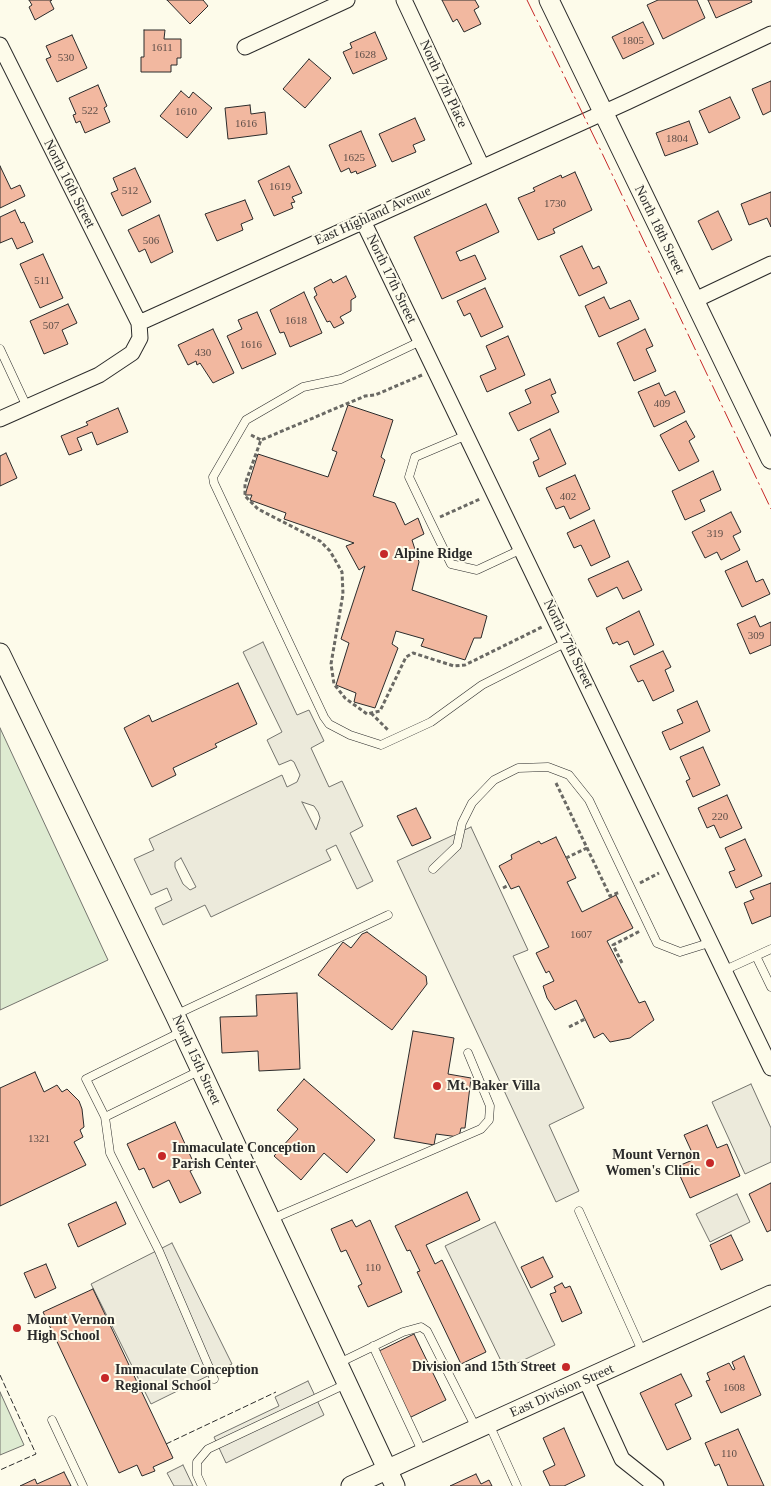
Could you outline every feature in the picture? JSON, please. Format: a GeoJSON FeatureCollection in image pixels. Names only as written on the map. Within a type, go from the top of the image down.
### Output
{"type":"FeatureCollection","features":[{"type":"Feature","properties":{"kind":"street"},"geometry":{"type":"LineString","coordinates":[[245,47],[347,0]]}},
{"type":"Feature","properties":{"kind":"street","name":"North 17th Place"},"geometry":{"type":"LineString","coordinates":[[404,0],[482,167]]}},
{"type":"Feature","properties":{"kind":"street","name":"North 18th Street"},"geometry":{"type":"LineString","coordinates":[[549,0],[771,459]]}},
{"type":"Feature","properties":{"kind":"street","name":"East Highland Avenue"},"geometry":{"type":"LineString","coordinates":[[139,322],[771,34]]}},
{"type":"Feature","properties":{"kind":"street","name":"North 16th Street"},"geometry":{"type":"LineString","coordinates":[[0,45],[139,322]]}},
{"type":"Feature","properties":{"kind":"street","name":"North 17th Street"},"geometry":{"type":"LineString","coordinates":[[363,221],[712,942],[771,1068]]}},
{"type":"Feature","properties":{"kind":"street"},"geometry":{"type":"LineString","coordinates":[[693,301],[771,264]]}},
{"type":"Feature","properties":{"kind":"street"},"geometry":{"type":"LineString","coordinates":[[0,419],[99,376],[132,353],[140,338],[139,322]]}},
{"type":"Feature","properties":{"kind":"street","name":"North 15th Street"},"geometry":{"type":"LineString","coordinates":[[0,653],[179,1023],[391,1478]]}},
{"type":"Feature","properties":{"kind":"street","name":"East Division Street"},"geometry":{"type":"LineString","coordinates":[[351,1486],[391,1478],[423,1454],[771,1295]]}},
{"type":"Feature","properties":{"kind":"street"},"geometry":{"type":"LineString","coordinates":[[586,1380],[622,1459],[656,1486]]}},
{"type":"Feature","properties":{"kind":"lane"},"geometry":{"type":"LineString","coordinates":[[421,341],[341,379],[304,388],[246,420],[213,477],[214,483],[329,724],[350,736],[381,745],[430,722],[482,685],[567,642]]}},
{"type":"Feature","properties":{"kind":"lane"},"geometry":{"type":"LineString","coordinates":[[0,349],[27,406]]}},
{"type":"Feature","properties":{"kind":"lane"},"geometry":{"type":"LineString","coordinates":[[467,434],[415,457],[409,477],[451,564],[477,570],[522,550]]}},
{"type":"Feature","properties":{"kind":"lane"},"geometry":{"type":"LineString","coordinates":[[433,869],[457,846],[462,823],[472,803],[494,780],[518,768],[548,767],[569,776],[589,800],[657,943],[680,952],[712,942]]}},
{"type":"Feature","properties":{"kind":"lane"},"geometry":{"type":"LineString","coordinates":[[214,1379],[159,1251],[110,1153],[105,1117],[86,1079],[179,1023],[388,915]]}},
{"type":"Feature","properties":{"kind":"lane"},"geometry":{"type":"LineString","coordinates":[[725,970],[771,949]]}},
{"type":"Feature","properties":{"kind":"lane"},"geometry":{"type":"LineString","coordinates":[[756,956],[771,987]]}},
{"type":"Feature","properties":{"kind":"lane"},"geometry":{"type":"LineString","coordinates":[[270,1220],[482,1129],[489,1120],[490,1106],[468,1053]]}},
{"type":"Feature","properties":{"kind":"lane"},"geometry":{"type":"LineString","coordinates":[[105,1117],[201,1070]]}},
{"type":"Feature","properties":{"kind":"lane"},"geometry":{"type":"LineString","coordinates":[[579,1211],[643,1354]]}},
{"type":"Feature","properties":{"kind":"lane"},"geometry":{"type":"LineString","coordinates":[[337,1364],[404,1332],[421,1327],[428,1331],[517,1486]]}},
{"type":"Feature","properties":{"kind":"lane"},"geometry":{"type":"LineString","coordinates":[[373,1346],[423,1454]]}},
{"type":"Feature","properties":{"kind":"lane"},"geometry":{"type":"LineString","coordinates":[[202,1486],[197,1475],[197,1462],[208,1449],[346,1384]]}},
{"type":"Feature","properties":{"kind":"lane"},"geometry":{"type":"LineString","coordinates":[[52,1420],[83,1486]]}},
{"type":"Feature","properties":{"kind":"path"},"geometry":{"type":"LineString","coordinates":[[423,375],[375,395],[365,396],[261,440],[245,484],[244,496],[258,509],[320,541],[330,551],[342,572],[343,594],[331,664],[334,684],[345,698],[367,714],[380,711],[406,658],[413,653],[454,666],[465,665],[542,627]]}},
{"type":"Feature","properties":{"kind":"path"},"geometry":{"type":"LineString","coordinates":[[430,521],[494,492]]}},
{"type":"Feature","properties":{"kind":"path"},"geometry":{"type":"LineString","coordinates":[[371,713],[396,737]]}},
{"type":"Feature","properties":{"kind":"path"},"geometry":{"type":"LineString","coordinates":[[555,780],[610,896],[622,891],[624,900]]}},
{"type":"Feature","properties":{"kind":"path"},"geometry":{"type":"LineString","coordinates":[[566,858],[587,848]]}},
{"type":"Feature","properties":{"kind":"path"},"geometry":{"type":"LineString","coordinates":[[636,885],[659,874]]}},
{"type":"Feature","properties":{"kind":"path"},"geometry":{"type":"LineString","coordinates":[[503,888],[509,885]]}},
{"type":"Feature","properties":{"kind":"path"},"geometry":{"type":"LineString","coordinates":[[622,964],[613,945],[640,932],[636,924]]}},
{"type":"Feature","properties":{"kind":"path"},"geometry":{"type":"LineString","coordinates":[[568,1027],[585,1019]]}},
{"type":"Feature","properties":{"kind":"green space"},"geometry":{"type":"Polygon","coordinates":[[[0,728],[108,960],[0,1010],[0,728]]]}},
{"type":"Feature","properties":{"kind":"green space"},"geometry":{"type":"Polygon","coordinates":[[[0,1392],[24,1445],[0,1455],[0,1392]]]}},
{"type":"Feature","properties":{"kind":"shaded area"},"geometry":{"type":"Polygon","coordinates":[[[263,642],[297,715],[309,710],[324,741],[311,748],[329,787],[342,781],[363,826],[350,833],[373,881],[357,889],[336,845],[326,850],[331,860],[211,917],[205,905],[163,925],[155,908],[172,900],[167,888],[151,895],[134,859],[154,850],[149,839],[282,775],[287,787],[297,782],[300,775],[294,762],[291,760],[279,765],[267,740],[282,732],[243,652],[263,642]],[[302,802],[316,830],[320,818],[318,812],[314,806],[302,802]],[[181,858],[175,862],[175,867],[183,884],[190,890],[196,887],[181,858]]]}},
{"type":"Feature","properties":{"kind":"shaded area"},"geometry":{"type":"Polygon","coordinates":[[[471,827],[528,950],[513,956],[584,1108],[549,1125],[579,1191],[556,1202],[397,861],[471,827]]]}},
{"type":"Feature","properties":{"kind":"shaded area"},"geometry":{"type":"Polygon","coordinates":[[[751,1084],[771,1128],[771,1162],[745,1174],[712,1102],[751,1084]]]}},
{"type":"Feature","properties":{"kind":"shaded area"},"geometry":{"type":"Polygon","coordinates":[[[737,1194],[750,1222],[710,1242],[696,1214],[737,1194]]]}},
{"type":"Feature","properties":{"kind":"shaded area"},"geometry":{"type":"Polygon","coordinates":[[[495,1222],[555,1345],[505,1369],[445,1246],[495,1222]]]}},
{"type":"Feature","properties":{"kind":"shaded area"},"geometry":{"type":"Polygon","coordinates":[[[172,1243],[232,1364],[151,1404],[91,1284],[172,1243]]]}},
{"type":"Feature","properties":{"kind":"shaded area"},"geometry":{"type":"Polygon","coordinates":[[[308,1381],[324,1415],[226,1463],[214,1437],[279,1406],[275,1397],[308,1381]]]}},
{"type":"Feature","properties":{"kind":"shaded area"},"geometry":{"type":"Polygon","coordinates":[[[183,1465],[193,1486],[174,1486],[167,1473],[183,1465]]]}},
{"type":"Feature","properties":{"kind":"building"},"geometry":{"type":"Polygon","coordinates":[[[29,0],[52,0],[50,1],[54,9],[35,20],[29,7],[32,5],[29,0]]]}},
{"type":"Feature","properties":{"kind":"building"},"geometry":{"type":"Polygon","coordinates":[[[167,0],[203,0],[208,6],[190,24],[167,0]]]}},
{"type":"Feature","properties":{"kind":"building"},"geometry":{"type":"Polygon","coordinates":[[[442,0],[475,0],[479,7],[474,10],[481,24],[464,32],[457,19],[453,22],[442,0]]]}},
{"type":"Feature","properties":{"kind":"building"},"geometry":{"type":"Polygon","coordinates":[[[658,0],[697,0],[705,18],[663,39],[647,5],[658,0]]]}},
{"type":"Feature","properties":{"kind":"building"},"geometry":{"type":"Polygon","coordinates":[[[708,0],[751,0],[752,2],[716,18],[708,0]]]}},
{"type":"Feature","properties":{"kind":"building"},"geometry":{"type":"Polygon","coordinates":[[[643,22],[654,44],[623,59],[612,37],[643,22]]]}},
{"type":"Feature","properties":{"kind":"building"},"geometry":{"type":"Polygon","coordinates":[[[144,30],[165,30],[164,39],[181,39],[181,58],[177,58],[177,65],[171,65],[171,72],[141,72],[141,57],[144,57],[144,30]]]}},
{"type":"Feature","properties":{"kind":"building"},"geometry":{"type":"Polygon","coordinates":[[[375,32],[387,59],[353,74],[343,52],[352,48],[350,43],[375,32]]]}},
{"type":"Feature","properties":{"kind":"building"},"geometry":{"type":"Polygon","coordinates":[[[72,35],[87,68],[57,82],[46,59],[51,57],[46,46],[72,35]]]}},
{"type":"Feature","properties":{"kind":"building"},"geometry":{"type":"Polygon","coordinates":[[[309,59],[331,78],[305,108],[283,89],[309,59]]]}},
{"type":"Feature","properties":{"kind":"building"},"geometry":{"type":"Polygon","coordinates":[[[771,81],[771,111],[763,115],[752,89],[771,81]]]}},
{"type":"Feature","properties":{"kind":"building"},"geometry":{"type":"Polygon","coordinates":[[[98,85],[107,106],[104,108],[110,122],[85,133],[80,121],[76,123],[73,115],[76,114],[69,98],[98,85]]]}},
{"type":"Feature","properties":{"kind":"building"},"geometry":{"type":"Polygon","coordinates":[[[181,91],[189,98],[193,92],[212,108],[187,138],[160,116],[181,91]]]}},
{"type":"Feature","properties":{"kind":"building"},"geometry":{"type":"Polygon","coordinates":[[[730,97],[740,118],[709,133],[699,111],[730,97]]]}},
{"type":"Feature","properties":{"kind":"building"},"geometry":{"type":"Polygon","coordinates":[[[250,105],[251,114],[265,112],[267,134],[228,139],[225,108],[250,105]]]}},
{"type":"Feature","properties":{"kind":"building"},"geometry":{"type":"Polygon","coordinates":[[[415,118],[425,140],[413,145],[416,152],[392,162],[379,134],[415,118]]]}},
{"type":"Feature","properties":{"kind":"building"},"geometry":{"type":"Polygon","coordinates":[[[689,121],[698,144],[665,156],[656,133],[689,121]]]}},
{"type":"Feature","properties":{"kind":"building"},"geometry":{"type":"Polygon","coordinates":[[[361,131],[376,166],[357,174],[356,171],[351,173],[349,168],[341,172],[329,145],[361,131]]]}},
{"type":"Feature","properties":{"kind":"building"},"geometry":{"type":"Polygon","coordinates":[[[0,166],[11,189],[20,185],[25,196],[0,208],[0,166]]]}},
{"type":"Feature","properties":{"kind":"building"},"geometry":{"type":"Polygon","coordinates":[[[289,166],[302,193],[292,197],[295,202],[291,203],[293,208],[274,216],[258,181],[289,166]]]}},
{"type":"Feature","properties":{"kind":"building"},"geometry":{"type":"Polygon","coordinates":[[[135,168],[151,202],[122,216],[111,193],[118,190],[113,178],[135,168]]]}},
{"type":"Feature","properties":{"kind":"building"},"geometry":{"type":"Polygon","coordinates":[[[575,172],[592,210],[553,229],[555,233],[538,240],[518,198],[535,191],[533,188],[561,175],[562,178],[575,172]]]}},
{"type":"Feature","properties":{"kind":"building"},"geometry":{"type":"Polygon","coordinates":[[[771,192],[771,227],[767,218],[749,225],[741,204],[771,192]]]}},
{"type":"Feature","properties":{"kind":"building"},"geometry":{"type":"Polygon","coordinates":[[[245,200],[253,219],[241,224],[243,230],[217,241],[205,214],[245,200]]]}},
{"type":"Feature","properties":{"kind":"building"},"geometry":{"type":"Polygon","coordinates":[[[486,204],[499,232],[456,252],[460,261],[475,255],[486,279],[442,299],[414,237],[486,204]]]}},
{"type":"Feature","properties":{"kind":"building"},"geometry":{"type":"Polygon","coordinates":[[[15,210],[21,223],[24,222],[33,242],[17,249],[12,238],[0,243],[0,217],[15,210]]]}},
{"type":"Feature","properties":{"kind":"building"},"geometry":{"type":"Polygon","coordinates":[[[718,211],[732,240],[712,250],[698,221],[718,211]]]}},
{"type":"Feature","properties":{"kind":"building"},"geometry":{"type":"Polygon","coordinates":[[[159,215],[173,252],[151,263],[145,249],[139,252],[128,230],[159,215]]]}},
{"type":"Feature","properties":{"kind":"building"},"geometry":{"type":"Polygon","coordinates":[[[582,246],[593,269],[599,266],[607,283],[579,296],[560,256],[582,246]]]}},
{"type":"Feature","properties":{"kind":"building"},"geometry":{"type":"Polygon","coordinates":[[[43,254],[63,298],[40,308],[20,264],[43,254]]]}},
{"type":"Feature","properties":{"kind":"building"},"geometry":{"type":"Polygon","coordinates":[[[346,276],[356,297],[351,300],[351,311],[340,317],[344,323],[334,328],[330,321],[327,322],[314,297],[317,295],[314,288],[331,279],[333,283],[346,276]]]}},
{"type":"Feature","properties":{"kind":"building"},"geometry":{"type":"Polygon","coordinates":[[[485,288],[503,327],[481,337],[470,313],[464,316],[457,301],[485,288]]]}},
{"type":"Feature","properties":{"kind":"building"},"geometry":{"type":"Polygon","coordinates":[[[304,292],[322,333],[290,347],[284,332],[280,333],[270,310],[304,292]]]}},
{"type":"Feature","properties":{"kind":"building"},"geometry":{"type":"Polygon","coordinates":[[[604,297],[610,309],[630,300],[639,319],[599,337],[585,306],[604,297]]]}},
{"type":"Feature","properties":{"kind":"building"},"geometry":{"type":"Polygon","coordinates":[[[68,304],[77,323],[62,330],[68,344],[44,354],[30,321],[68,304]]]}},
{"type":"Feature","properties":{"kind":"building"},"geometry":{"type":"Polygon","coordinates":[[[257,312],[276,354],[242,369],[227,336],[242,329],[238,320],[257,312]]]}},
{"type":"Feature","properties":{"kind":"building"},"geometry":{"type":"Polygon","coordinates":[[[213,329],[234,373],[213,383],[200,363],[197,365],[196,361],[188,365],[178,345],[213,329]]]}},
{"type":"Feature","properties":{"kind":"building"},"geometry":{"type":"Polygon","coordinates":[[[645,329],[653,346],[646,349],[656,371],[634,381],[617,343],[645,329]]]}},
{"type":"Feature","properties":{"kind":"building"},"geometry":{"type":"Polygon","coordinates":[[[508,336],[525,375],[487,392],[480,376],[496,369],[486,346],[508,336]]]}},
{"type":"Feature","properties":{"kind":"building"},"geometry":{"type":"Polygon","coordinates":[[[550,379],[556,393],[551,395],[559,412],[518,431],[509,413],[531,403],[525,390],[550,379]]]}},
{"type":"Feature","properties":{"kind":"building"},"geometry":{"type":"Polygon","coordinates":[[[659,383],[665,396],[675,391],[685,412],[654,427],[638,392],[659,383]]]}},
{"type":"Feature","properties":{"kind":"building","name":"Alpine Ridge"},"geometry":{"type":"Polygon","coordinates":[[[348,405],[393,420],[381,457],[385,460],[373,496],[395,503],[405,525],[418,518],[424,534],[412,540],[419,562],[412,590],[487,616],[481,638],[474,638],[465,660],[421,646],[424,639],[396,631],[392,644],[398,648],[375,708],[354,702],[356,693],[336,685],[349,643],[341,639],[365,566],[359,570],[346,546],[354,543],[284,519],[286,513],[250,500],[252,495],[245,495],[258,454],[328,477],[337,452],[332,450],[348,405]]]}},
{"type":"Feature","properties":{"kind":"building"},"geometry":{"type":"Polygon","coordinates":[[[118,408],[128,432],[97,445],[92,432],[77,438],[82,450],[69,455],[61,436],[88,425],[86,422],[118,408]]]}},
{"type":"Feature","properties":{"kind":"building"},"geometry":{"type":"Polygon","coordinates":[[[686,421],[695,437],[689,441],[699,461],[679,471],[660,435],[686,421]]]}},
{"type":"Feature","properties":{"kind":"building"},"geometry":{"type":"Polygon","coordinates":[[[550,429],[566,464],[539,477],[533,462],[539,459],[530,439],[550,429]]]}},
{"type":"Feature","properties":{"kind":"building"},"geometry":{"type":"Polygon","coordinates":[[[6,453],[17,478],[0,486],[0,456],[6,453]]]}},
{"type":"Feature","properties":{"kind":"building"},"geometry":{"type":"Polygon","coordinates":[[[713,471],[721,490],[700,500],[705,511],[685,520],[672,491],[713,471]]]}},
{"type":"Feature","properties":{"kind":"building"},"geometry":{"type":"Polygon","coordinates":[[[575,475],[590,509],[570,519],[564,506],[556,509],[546,488],[575,475]]]}},
{"type":"Feature","properties":{"kind":"building"},"geometry":{"type":"Polygon","coordinates":[[[731,512],[741,532],[733,536],[740,550],[721,560],[717,552],[705,558],[692,532],[731,512]]]}},
{"type":"Feature","properties":{"kind":"building"},"geometry":{"type":"Polygon","coordinates":[[[594,520],[610,557],[591,566],[581,545],[574,548],[567,533],[594,520]]]}},
{"type":"Feature","properties":{"kind":"building"},"geometry":{"type":"Polygon","coordinates":[[[628,561],[642,590],[623,599],[617,587],[597,597],[588,579],[628,561]]]}},
{"type":"Feature","properties":{"kind":"building"},"geometry":{"type":"Polygon","coordinates":[[[747,561],[756,582],[763,579],[770,594],[742,607],[725,571],[747,561]]]}},
{"type":"Feature","properties":{"kind":"building"},"geometry":{"type":"Polygon","coordinates":[[[639,611],[654,645],[634,655],[628,641],[619,645],[617,642],[613,644],[606,628],[639,611]]]}},
{"type":"Feature","properties":{"kind":"building"},"geometry":{"type":"Polygon","coordinates":[[[755,616],[760,627],[771,622],[771,645],[750,654],[737,624],[755,616]]]}},
{"type":"Feature","properties":{"kind":"building"},"geometry":{"type":"Polygon","coordinates":[[[663,651],[671,667],[665,670],[674,691],[653,701],[643,680],[638,682],[630,666],[663,651]]]}},
{"type":"Feature","properties":{"kind":"building"},"geometry":{"type":"Polygon","coordinates":[[[238,683],[257,724],[215,744],[217,747],[173,768],[176,775],[152,787],[124,728],[149,715],[152,722],[238,683]]]}},
{"type":"Feature","properties":{"kind":"building"},"geometry":{"type":"Polygon","coordinates":[[[697,701],[710,731],[670,750],[662,732],[683,723],[677,710],[697,701]]]}},
{"type":"Feature","properties":{"kind":"building"},"geometry":{"type":"Polygon","coordinates":[[[703,747],[720,785],[693,797],[686,781],[690,779],[680,757],[703,747]]]}},
{"type":"Feature","properties":{"kind":"building"},"geometry":{"type":"Polygon","coordinates":[[[727,795],[742,828],[720,838],[714,825],[707,828],[698,808],[727,795]]]}},
{"type":"Feature","properties":{"kind":"building"},"geometry":{"type":"Polygon","coordinates":[[[416,808],[431,838],[412,846],[397,816],[416,808]]]}},
{"type":"Feature","properties":{"kind":"building"},"geometry":{"type":"Polygon","coordinates":[[[556,837],[576,878],[567,882],[582,912],[616,895],[633,928],[607,941],[639,1003],[645,1001],[654,1020],[630,1038],[610,1042],[603,1033],[594,1038],[576,1000],[555,1010],[547,998],[543,986],[554,981],[549,971],[546,973],[536,953],[549,947],[519,886],[511,889],[499,866],[512,859],[511,855],[539,841],[541,844],[556,837]]]}},
{"type":"Feature","properties":{"kind":"building"},"geometry":{"type":"Polygon","coordinates":[[[745,839],[762,876],[736,888],[729,872],[735,870],[725,848],[745,839]]]}},
{"type":"Feature","properties":{"kind":"building"},"geometry":{"type":"Polygon","coordinates":[[[771,883],[771,916],[752,924],[744,903],[754,899],[750,891],[771,883]]]}},
{"type":"Feature","properties":{"kind":"building"},"geometry":{"type":"Polygon","coordinates":[[[367,932],[426,976],[427,984],[392,1030],[318,975],[343,942],[351,948],[362,934],[367,932]]]}},
{"type":"Feature","properties":{"kind":"building"},"geometry":{"type":"Polygon","coordinates":[[[297,993],[300,1069],[259,1071],[258,1051],[222,1053],[220,1017],[257,1016],[256,995],[297,993]]]}},
{"type":"Feature","properties":{"kind":"building","name":"Mt. Baker Villa"},"geometry":{"type":"Polygon","coordinates":[[[413,1031],[454,1038],[448,1074],[471,1078],[465,1128],[461,1128],[459,1137],[436,1134],[434,1145],[394,1138],[413,1031]]]}},
{"type":"Feature","properties":{"kind":"building"},"geometry":{"type":"Polygon","coordinates":[[[35,1072],[44,1092],[57,1085],[62,1092],[67,1089],[79,1101],[84,1127],[80,1130],[83,1137],[74,1142],[86,1165],[0,1206],[0,1088],[35,1072]]]}},
{"type":"Feature","properties":{"kind":"building"},"geometry":{"type":"Polygon","coordinates":[[[304,1079],[375,1140],[347,1173],[324,1153],[301,1180],[274,1156],[298,1129],[277,1110],[304,1079]]]}},
{"type":"Feature","properties":{"kind":"building","name":"Immaculate Conception Parish Center"},"geometry":{"type":"Polygon","coordinates":[[[175,1122],[196,1168],[190,1171],[201,1193],[180,1203],[169,1180],[153,1188],[144,1168],[139,1170],[127,1144],[175,1122]]]}},
{"type":"Feature","properties":{"kind":"building","name":"Mount Vernon Women's Clinic"},"geometry":{"type":"Polygon","coordinates":[[[707,1125],[717,1148],[727,1144],[740,1176],[690,1198],[676,1167],[695,1159],[684,1135],[707,1125]]]}},
{"type":"Feature","properties":{"kind":"building"},"geometry":{"type":"Polygon","coordinates":[[[771,1183],[771,1230],[767,1232],[749,1194],[771,1183]]]}},
{"type":"Feature","properties":{"kind":"building"},"geometry":{"type":"Polygon","coordinates":[[[467,1192],[480,1220],[426,1245],[435,1264],[442,1260],[486,1352],[461,1364],[417,1272],[420,1271],[410,1250],[407,1251],[395,1226],[467,1192]]]}},
{"type":"Feature","properties":{"kind":"building"},"geometry":{"type":"Polygon","coordinates":[[[116,1202],[126,1224],[78,1247],[68,1224],[116,1202]]]}},
{"type":"Feature","properties":{"kind":"building"},"geometry":{"type":"Polygon","coordinates":[[[352,1220],[356,1227],[370,1220],[402,1292],[368,1307],[358,1286],[362,1284],[346,1250],[341,1252],[331,1229],[352,1220]]]}},
{"type":"Feature","properties":{"kind":"building"},"geometry":{"type":"Polygon","coordinates":[[[731,1235],[743,1260],[721,1270],[710,1245],[731,1235]]]}},
{"type":"Feature","properties":{"kind":"building"},"geometry":{"type":"Polygon","coordinates":[[[543,1257],[553,1277],[531,1288],[521,1267],[543,1257]]]}},
{"type":"Feature","properties":{"kind":"building"},"geometry":{"type":"Polygon","coordinates":[[[46,1264],[56,1288],[35,1298],[24,1273],[46,1264]]]}},
{"type":"Feature","properties":{"kind":"building"},"geometry":{"type":"Polygon","coordinates":[[[562,1283],[565,1288],[570,1286],[582,1313],[562,1322],[550,1294],[556,1292],[554,1287],[562,1283]]]}},
{"type":"Feature","properties":{"kind":"building","name":"Immaculate Conception Regional School"},"geometry":{"type":"Polygon","coordinates":[[[93,1289],[173,1458],[153,1467],[155,1471],[142,1476],[137,1465],[119,1473],[43,1312],[93,1289]]]}},
{"type":"Feature","properties":{"kind":"building"},"geometry":{"type":"Polygon","coordinates":[[[414,1334],[446,1400],[409,1418],[377,1352],[414,1334]]]}},
{"type":"Feature","properties":{"kind":"building"},"geometry":{"type":"Polygon","coordinates":[[[744,1356],[761,1395],[721,1413],[706,1381],[710,1380],[707,1373],[729,1363],[733,1370],[735,1369],[732,1362],[744,1356]]]}},
{"type":"Feature","properties":{"kind":"building"},"geometry":{"type":"Polygon","coordinates":[[[681,1374],[692,1396],[675,1404],[691,1439],[667,1450],[640,1393],[681,1374]]]}},
{"type":"Feature","properties":{"kind":"building"},"geometry":{"type":"Polygon","coordinates":[[[564,1428],[585,1476],[564,1486],[550,1486],[543,1471],[555,1465],[543,1438],[564,1428]]]}},
{"type":"Feature","properties":{"kind":"building"},"geometry":{"type":"Polygon","coordinates":[[[738,1429],[764,1486],[728,1486],[719,1464],[715,1466],[705,1443],[738,1429]]]}},
{"type":"Feature","properties":{"kind":"building"},"geometry":{"type":"Polygon","coordinates":[[[64,1472],[71,1486],[20,1486],[35,1479],[37,1484],[64,1472]]]}},
{"type":"Feature","properties":{"kind":"building"},"geometry":{"type":"Polygon","coordinates":[[[476,1474],[481,1484],[489,1480],[492,1486],[450,1486],[476,1474]]]}},
{"type":"Feature","properties":{"kind":"fence"},"geometry":{"type":"LineString","coordinates":[[0,1375],[36,1454],[0,1470]]}},
{"type":"Feature","properties":{"kind":"fence"},"geometry":{"type":"LineString","coordinates":[[166,1444],[276,1392]]}},
{"type":"Feature","properties":{"kind":"power"},"geometry":{"type":"LineString","coordinates":[[527,0],[771,509]]}},
{"type":"Feature","properties":{"kind":"place","name":"Alpine Ridge"},"geometry":{"type":"Point","coordinates":[384,554]}},
{"type":"Feature","properties":{"kind":"place","name":"Mt. Baker Villa"},"geometry":{"type":"Point","coordinates":[437,1086]}},
{"type":"Feature","properties":{"kind":"place","name":"Immaculate Conception Parish Center"},"geometry":{"type":"Point","coordinates":[162,1156]}},
{"type":"Feature","properties":{"kind":"place","name":"Mount Vernon Women's Clinic"},"geometry":{"type":"Point","coordinates":[710,1163]}},
{"type":"Feature","properties":{"kind":"place","name":"Mount Vernon High School"},"geometry":{"type":"Point","coordinates":[17,1328]}},
{"type":"Feature","properties":{"kind":"place","name":"Division and 15th Street"},"geometry":{"type":"Point","coordinates":[566,1367]}},
{"type":"Feature","properties":{"kind":"place","name":"Immaculate Conception Regional School"},"geometry":{"type":"Point","coordinates":[105,1378]}}]}
